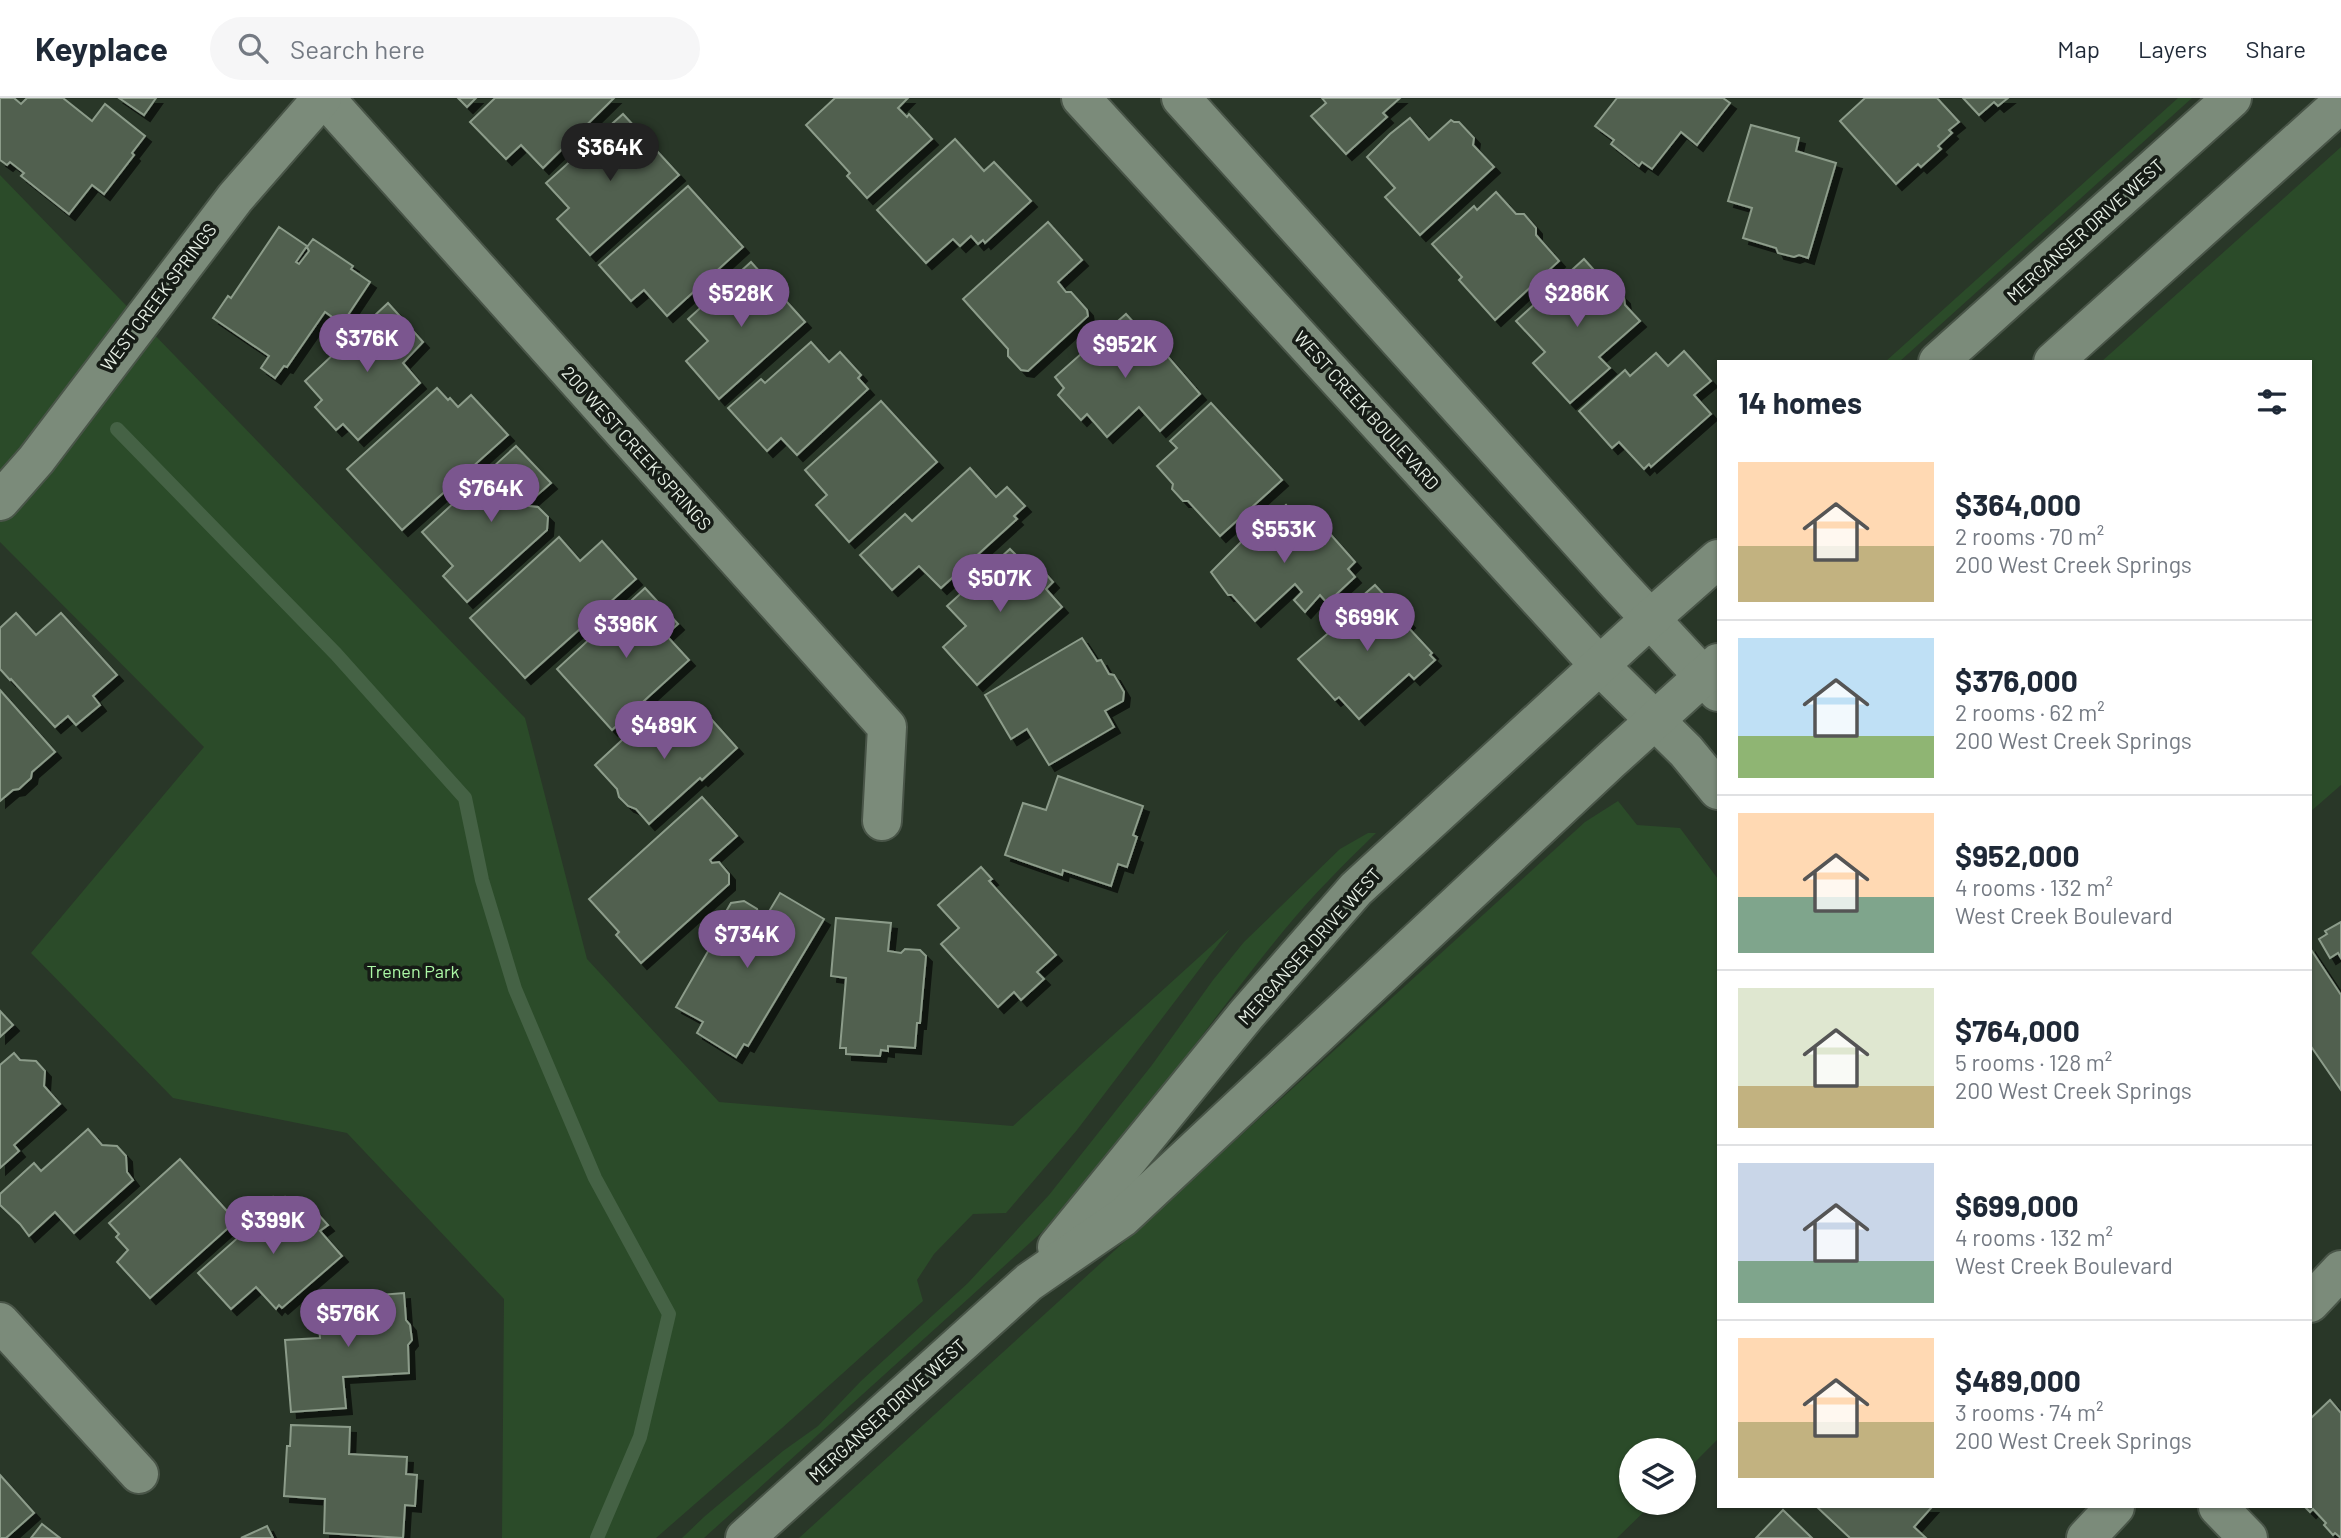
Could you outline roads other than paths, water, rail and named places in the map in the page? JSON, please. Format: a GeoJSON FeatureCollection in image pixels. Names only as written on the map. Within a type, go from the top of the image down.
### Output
{"type":"FeatureCollection","features":[{"type":"Feature","properties":{"kind":"street","name":"WEST CREEK SPRINGS"},"geometry":{"type":"LineString","coordinates":[[0,501],[36,460],[235,198],[323,98]]}},
{"type":"Feature","properties":{"kind":"street","name":"200 WEST CREEK SPRINGS"},"geometry":{"type":"LineString","coordinates":[[323,98],[887,727],[882,821]]}},
{"type":"Feature","properties":{"kind":"street","name":"WEST CREEK BOULEVARD"},"geometry":{"type":"LineString","coordinates":[[1081,98],[1600,666],[1686,751],[1717,789]]}},
{"type":"Feature","properties":{"kind":"street"},"geometry":{"type":"LineString","coordinates":[[1181,98],[1650,619],[1714,677]]}},
{"type":"Feature","properties":{"kind":"street","name":"MERGANSER DRIVE WEST"},"geometry":{"type":"LineString","coordinates":[[1940,360],[2232,98]]}},
{"type":"Feature","properties":{"kind":"street"},"geometry":{"type":"LineString","coordinates":[[2055,360],[2341,103]]}},
{"type":"Feature","properties":{"kind":"street","name":"MERGANSER DRIVE WEST"},"geometry":{"type":"LineString","coordinates":[[1029,1282],[1246,1015],[1356,889],[1717,560]]}},
{"type":"Feature","properties":{"kind":"street","name":"MERGANSER DRIVE WEST"},"geometry":{"type":"LineString","coordinates":[[745,1538],[1029,1282],[1123,1217],[1654,721],[1714,677]]}},
{"type":"Feature","properties":{"kind":"street"},"geometry":{"type":"LineString","coordinates":[[2312,1301],[2341,1270]]}},
{"type":"Feature","properties":{"kind":"street"},"geometry":{"type":"LineString","coordinates":[[0,1322],[139,1474]]}},
{"type":"Feature","properties":{"kind":"street"},"geometry":{"type":"LineString","coordinates":[[2086,1538],[2114,1508]]}},
{"type":"Feature","properties":{"kind":"street"},"geometry":{"type":"LineString","coordinates":[[2219,1508],[2248,1538]]}},
{"type":"Feature","properties":{"kind":"waterway"},"geometry":{"type":"LineString","coordinates":[[117,429],[336,654],[465,798],[482,880],[515,989],[595,1178],[669,1314],[640,1437],[597,1538]]}},
{"type":"Feature","properties":{"kind":"park label","name":"Trenen Park"},"geometry":{"type":"Point","coordinates":[413,971]}}]}
